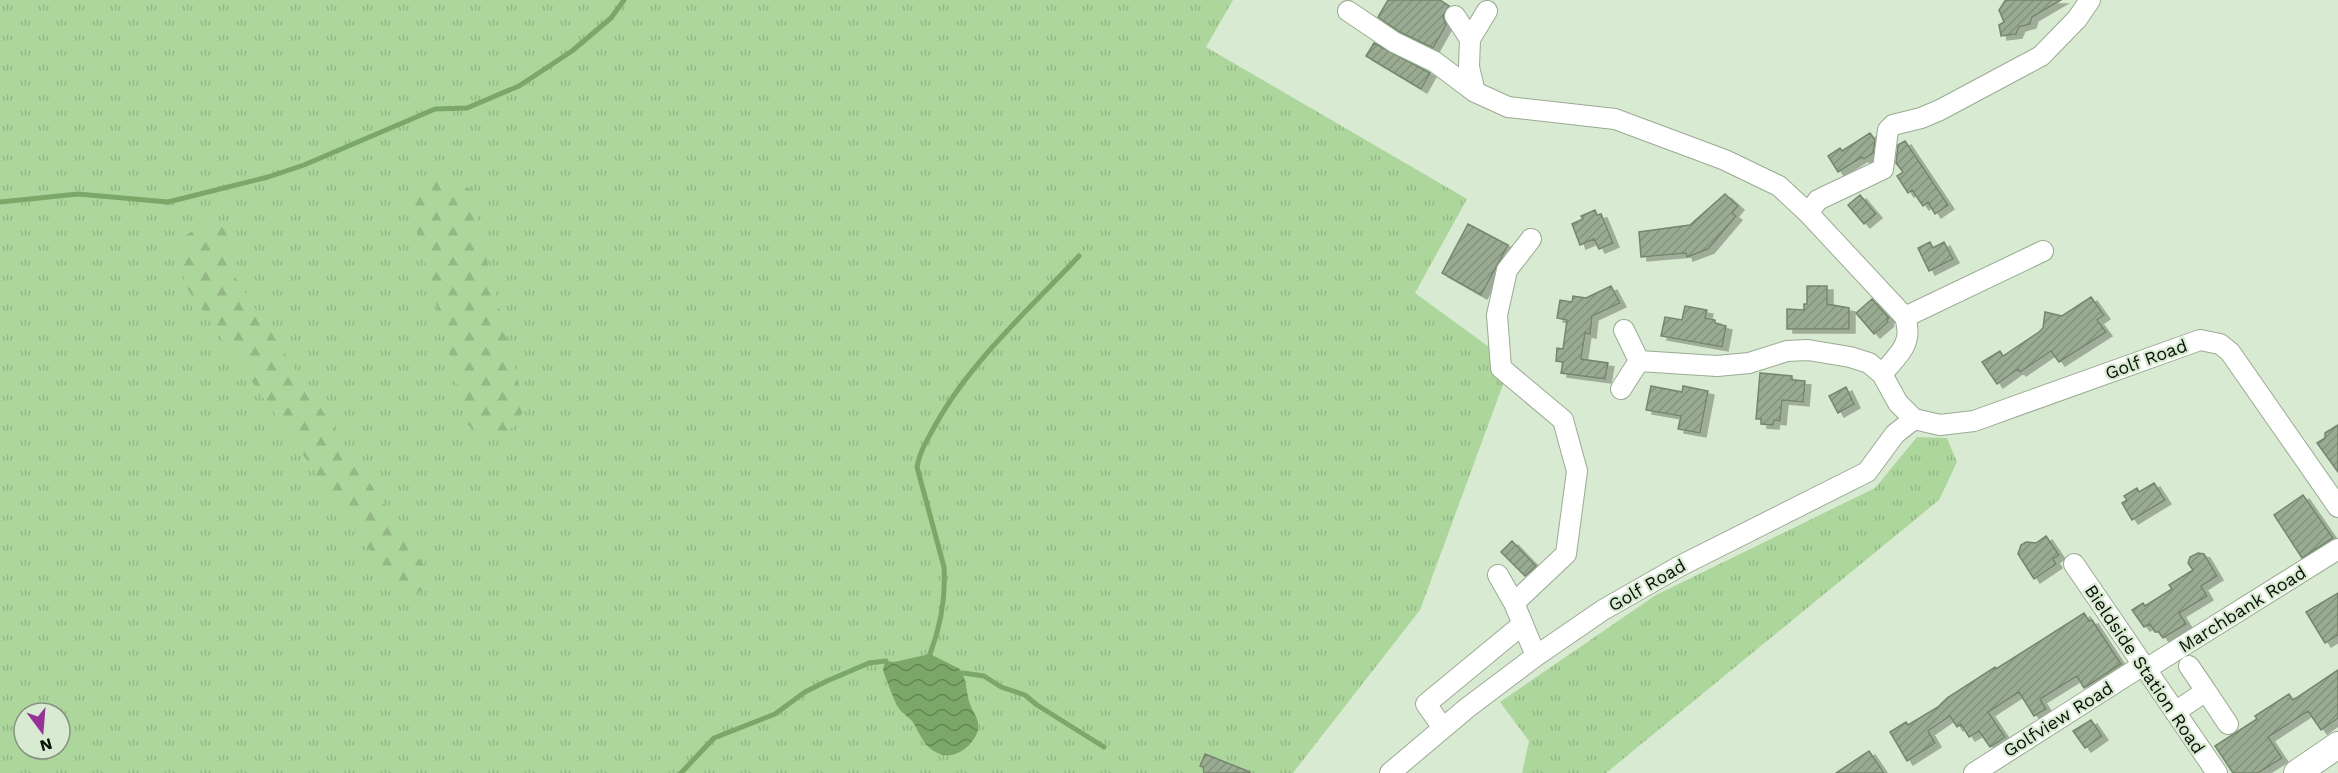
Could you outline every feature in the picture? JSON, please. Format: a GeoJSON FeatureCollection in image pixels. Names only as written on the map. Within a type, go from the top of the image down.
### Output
{"type":"FeatureCollection","features":[{"type":"Feature","properties":{"kind":"main road"},"geometry":{"type":"LineString","coordinates":[[2297,773],[2338,745]]}},
{"type":"Feature","properties":{"kind":"street"},"geometry":{"type":"LineString","coordinates":[[1808,213],[1818,200],[1883,169],[1888,130],[1893,125],[1921,118],[1940,110],[2041,56],[2077,19],[2090,0]]}},
{"type":"Feature","properties":{"kind":"street"},"geometry":{"type":"LineString","coordinates":[[1348,11],[1394,42],[1435,62],[1475,92],[1508,107],[1615,119],[1725,160],[1779,186],[1808,213],[1905,317],[1909,334],[1906,342],[1882,374]]}},
{"type":"Feature","properties":{"kind":"street"},"geometry":{"type":"LineString","coordinates":[[1475,92],[1469,67],[1470,39],[1487,11]]}},
{"type":"Feature","properties":{"kind":"street"},"geometry":{"type":"LineString","coordinates":[[1455,16],[1470,39]]}},
{"type":"Feature","properties":{"kind":"street"},"geometry":{"type":"LineString","coordinates":[[1514,603],[1566,554],[1577,471],[1563,420],[1501,368],[1497,315],[1507,270],[1531,239]]}},
{"type":"Feature","properties":{"kind":"street"},"geometry":{"type":"LineString","coordinates":[[1905,317],[2043,251]]}},
{"type":"Feature","properties":{"kind":"street"},"geometry":{"type":"LineString","coordinates":[[1624,330],[1639,361]]}},
{"type":"Feature","properties":{"kind":"street","name":"Golf Road"},"geometry":{"type":"LineString","coordinates":[[1390,773],[1443,728],[1536,656],[1603,610],[1680,566],[1868,471],[1895,434],[1914,419],[1940,425],[1974,421],[2200,340],[2220,344],[2230,352],[2247,375],[2338,507]]}},
{"type":"Feature","properties":{"kind":"street"},"geometry":{"type":"LineString","coordinates":[[1639,361],[1717,366],[1749,363],[1787,351],[1808,350],[1850,357],[1869,363],[1882,374],[1898,403],[1914,419]]}},
{"type":"Feature","properties":{"kind":"street"},"geometry":{"type":"LineString","coordinates":[[1621,389],[1639,361]]}},
{"type":"Feature","properties":{"kind":"street","name":"Marchbank Road"},"geometry":{"type":"LineString","coordinates":[[2144,667],[2338,549]]}},
{"type":"Feature","properties":{"kind":"street","name":"Bieldside Station Road"},"geometry":{"type":"LineString","coordinates":[[2074,564],[2217,773]]}},
{"type":"Feature","properties":{"kind":"street"},"geometry":{"type":"LineString","coordinates":[[1498,575],[1514,603],[1536,656]]}},
{"type":"Feature","properties":{"kind":"street"},"geometry":{"type":"LineString","coordinates":[[1443,728],[1426,704],[1523,624]]}},
{"type":"Feature","properties":{"kind":"street"},"geometry":{"type":"LineString","coordinates":[[2189,666],[2228,724]]}},
{"type":"Feature","properties":{"kind":"street","name":"Golfview Road"},"geometry":{"type":"LineString","coordinates":[[1974,773],[2144,667]]}},
{"type":"Feature","properties":{"kind":"street"},"geometry":{"type":"LineString","coordinates":[[2175,712],[2206,691]]}},
{"type":"Feature","properties":{"kind":"green space"},"geometry":{"type":"Polygon","coordinates":[[[0,0],[1233,0],[1206,47],[1467,199],[1415,293],[1511,363],[1420,610],[1293,773],[0,773],[0,0]]]}},
{"type":"Feature","properties":{"kind":"green space"},"geometry":{"type":"Polygon","coordinates":[[[441,177],[472,190],[481,237],[525,408],[508,432],[501,435],[487,435],[468,425],[412,212],[422,186],[441,177]]]}},
{"type":"Feature","properties":{"kind":"green space"},"geometry":{"type":"Polygon","coordinates":[[[207,221],[230,230],[234,248],[231,271],[432,578],[419,592],[403,601],[184,284],[182,238],[207,221]]]}},
{"type":"Feature","properties":{"kind":"green space"},"geometry":{"type":"Polygon","coordinates":[[[1917,437],[1947,438],[1957,462],[1939,500],[1606,773],[1522,773],[1529,741],[1500,702],[1656,595],[1875,488],[1917,437]]]}},
{"type":"Feature","properties":{"kind":"water"},"geometry":{"type":"Polygon","coordinates":[[[930,654],[960,669],[978,723],[978,730],[973,740],[965,749],[955,754],[938,753],[925,743],[912,722],[897,705],[883,668],[886,661],[894,662],[930,654]]]}},
{"type":"Feature","properties":{"kind":"building"},"geometry":{"type":"Polygon","coordinates":[[[1388,0],[1440,0],[1449,6],[1443,16],[1446,25],[1433,48],[1400,32],[1378,17],[1388,0]]]}},
{"type":"Feature","properties":{"kind":"building"},"geometry":{"type":"Polygon","coordinates":[[[2008,0],[2061,0],[2032,17],[2030,24],[2019,27],[2016,34],[2001,36],[1999,25],[2004,22],[1999,10],[2008,0]]]}},
{"type":"Feature","properties":{"kind":"building"},"geometry":{"type":"Polygon","coordinates":[[[1374,43],[1430,73],[1421,89],[1366,56],[1374,43]]]}},
{"type":"Feature","properties":{"kind":"building"},"geometry":{"type":"Polygon","coordinates":[[[1870,133],[1875,140],[1873,153],[1838,172],[1828,156],[1840,148],[1842,151],[1870,133]]]}},
{"type":"Feature","properties":{"kind":"building"},"geometry":{"type":"Polygon","coordinates":[[[1905,141],[1948,205],[1935,214],[1928,202],[1923,206],[1912,190],[1908,193],[1897,176],[1903,172],[1896,163],[1898,145],[1905,141]]]}},
{"type":"Feature","properties":{"kind":"building"},"geometry":{"type":"Polygon","coordinates":[[[1725,194],[1738,206],[1732,213],[1736,216],[1708,249],[1687,257],[1686,253],[1641,257],[1639,232],[1690,225],[1725,194]]]}},
{"type":"Feature","properties":{"kind":"building"},"geometry":{"type":"Polygon","coordinates":[[[1860,195],[1876,214],[1864,224],[1848,205],[1860,195]]]}},
{"type":"Feature","properties":{"kind":"building"},"geometry":{"type":"Polygon","coordinates":[[[1595,210],[1597,215],[1601,214],[1613,243],[1599,249],[1594,239],[1580,245],[1572,224],[1583,219],[1581,216],[1595,210]]]}},
{"type":"Feature","properties":{"kind":"building"},"geometry":{"type":"Polygon","coordinates":[[[1468,224],[1508,245],[1481,295],[1442,273],[1468,224]]]}},
{"type":"Feature","properties":{"kind":"building"},"geometry":{"type":"Polygon","coordinates":[[[1930,242],[1933,248],[1944,242],[1953,259],[1929,271],[1918,248],[1930,242]]]}},
{"type":"Feature","properties":{"kind":"building"},"geometry":{"type":"Polygon","coordinates":[[[1611,286],[1620,303],[1592,316],[1590,334],[1585,333],[1581,359],[1608,363],[1605,379],[1561,373],[1563,362],[1556,361],[1557,348],[1563,349],[1567,320],[1557,318],[1560,300],[1572,302],[1573,296],[1586,298],[1611,286]]]}},
{"type":"Feature","properties":{"kind":"building"},"geometry":{"type":"Polygon","coordinates":[[[1807,286],[1827,286],[1827,304],[1849,308],[1849,329],[1787,329],[1787,309],[1804,310],[1804,304],[1807,304],[1807,286]]]}},
{"type":"Feature","properties":{"kind":"building"},"geometry":{"type":"Polygon","coordinates":[[[2091,297],[2104,315],[2097,320],[2106,332],[2059,362],[2051,351],[2020,372],[2018,369],[1997,384],[1982,362],[2000,351],[2003,356],[2039,332],[2043,328],[2045,312],[2062,316],[2091,297]]]}},
{"type":"Feature","properties":{"kind":"building"},"geometry":{"type":"Polygon","coordinates":[[[1872,299],[1889,318],[1888,322],[1874,334],[1856,313],[1872,299]]]}},
{"type":"Feature","properties":{"kind":"building"},"geometry":{"type":"Polygon","coordinates":[[[1685,306],[1707,310],[1705,318],[1726,326],[1722,347],[1661,336],[1665,317],[1682,320],[1685,306]]]}},
{"type":"Feature","properties":{"kind":"building"},"geometry":{"type":"Polygon","coordinates":[[[1760,373],[1792,376],[1792,380],[1805,381],[1803,402],[1782,400],[1780,421],[1774,420],[1773,425],[1761,424],[1761,419],[1756,419],[1760,373]]]}},
{"type":"Feature","properties":{"kind":"building"},"geometry":{"type":"Polygon","coordinates":[[[1651,386],[1682,392],[1683,386],[1708,391],[1700,433],[1678,429],[1681,416],[1646,410],[1651,386]]]}},
{"type":"Feature","properties":{"kind":"building"},"geometry":{"type":"Polygon","coordinates":[[[1846,387],[1854,404],[1838,413],[1829,396],[1846,387]]]}},
{"type":"Feature","properties":{"kind":"building"},"geometry":{"type":"Polygon","coordinates":[[[2338,425],[2338,472],[2317,443],[2325,438],[2325,433],[2338,425]]]}},
{"type":"Feature","properties":{"kind":"building"},"geometry":{"type":"Polygon","coordinates":[[[2154,483],[2165,500],[2132,520],[2122,503],[2127,500],[2124,496],[2137,488],[2139,492],[2154,483]]]}},
{"type":"Feature","properties":{"kind":"building"},"geometry":{"type":"Polygon","coordinates":[[[2303,495],[2333,538],[2302,558],[2274,515],[2303,495]]]}},
{"type":"Feature","properties":{"kind":"building"},"geometry":{"type":"Polygon","coordinates":[[[2046,536],[2059,555],[2053,559],[2056,564],[2034,579],[2018,554],[2021,545],[2026,542],[2036,543],[2046,536]]]}},
{"type":"Feature","properties":{"kind":"building"},"geometry":{"type":"Polygon","coordinates":[[[1512,541],[1536,566],[1525,576],[1501,552],[1512,541]]]}},
{"type":"Feature","properties":{"kind":"building"},"geometry":{"type":"Polygon","coordinates":[[[2198,553],[2204,554],[2217,576],[2201,586],[2207,596],[2179,613],[2186,624],[2163,638],[2150,624],[2144,627],[2132,610],[2143,603],[2145,606],[2172,589],[2169,585],[2193,570],[2188,563],[2190,557],[2198,553]]]}},
{"type":"Feature","properties":{"kind":"building"},"geometry":{"type":"Polygon","coordinates":[[[2338,593],[2338,635],[2325,643],[2306,612],[2338,593]]]}},
{"type":"Feature","properties":{"kind":"building"},"geometry":{"type":"Polygon","coordinates":[[[2084,613],[2089,621],[2092,620],[2121,664],[2084,688],[2077,676],[2040,699],[2046,709],[2034,716],[2019,692],[1988,712],[2005,737],[1990,747],[1979,731],[1969,737],[1961,724],[1957,727],[1950,716],[1928,731],[1935,743],[1907,761],[1890,732],[1906,722],[1908,725],[1938,707],[1947,698],[1995,667],[1996,669],[2084,613]]]}},
{"type":"Feature","properties":{"kind":"building"},"geometry":{"type":"Polygon","coordinates":[[[2338,670],[2338,718],[2321,730],[2308,711],[2268,737],[2282,758],[2258,773],[2233,773],[2215,746],[2257,719],[2255,716],[2289,694],[2293,700],[2338,670]]]}},
{"type":"Feature","properties":{"kind":"building"},"geometry":{"type":"Polygon","coordinates":[[[2091,720],[2102,736],[2085,748],[2073,731],[2091,720]]]}},
{"type":"Feature","properties":{"kind":"building"},"geometry":{"type":"Polygon","coordinates":[[[1869,751],[1884,773],[1836,773],[1869,751]]]}},
{"type":"Feature","properties":{"kind":"building"},"geometry":{"type":"Polygon","coordinates":[[[1205,754],[1250,773],[1204,773],[1203,767],[1200,766],[1205,754]]]}},
{"type":"Feature","properties":{"kind":"waterway"},"geometry":{"type":"LineString","coordinates":[[0,202],[78,194],[168,202],[268,177],[304,165],[435,109],[467,108],[519,86],[572,51],[611,18],[624,0]]}},
{"type":"Feature","properties":{"kind":"waterway"},"geometry":{"type":"LineString","coordinates":[[930,654],[942,611],[944,567],[917,467],[921,453],[945,408],[979,362],[1079,256]]}},
{"type":"Feature","properties":{"kind":"waterway"},"geometry":{"type":"LineString","coordinates":[[681,773],[714,738],[775,714],[805,692],[827,681],[869,663],[886,661]]}},
{"type":"Feature","properties":{"kind":"waterway"},"geometry":{"type":"LineString","coordinates":[[963,673],[984,676],[1001,687],[1025,695],[1104,747]]}}]}
